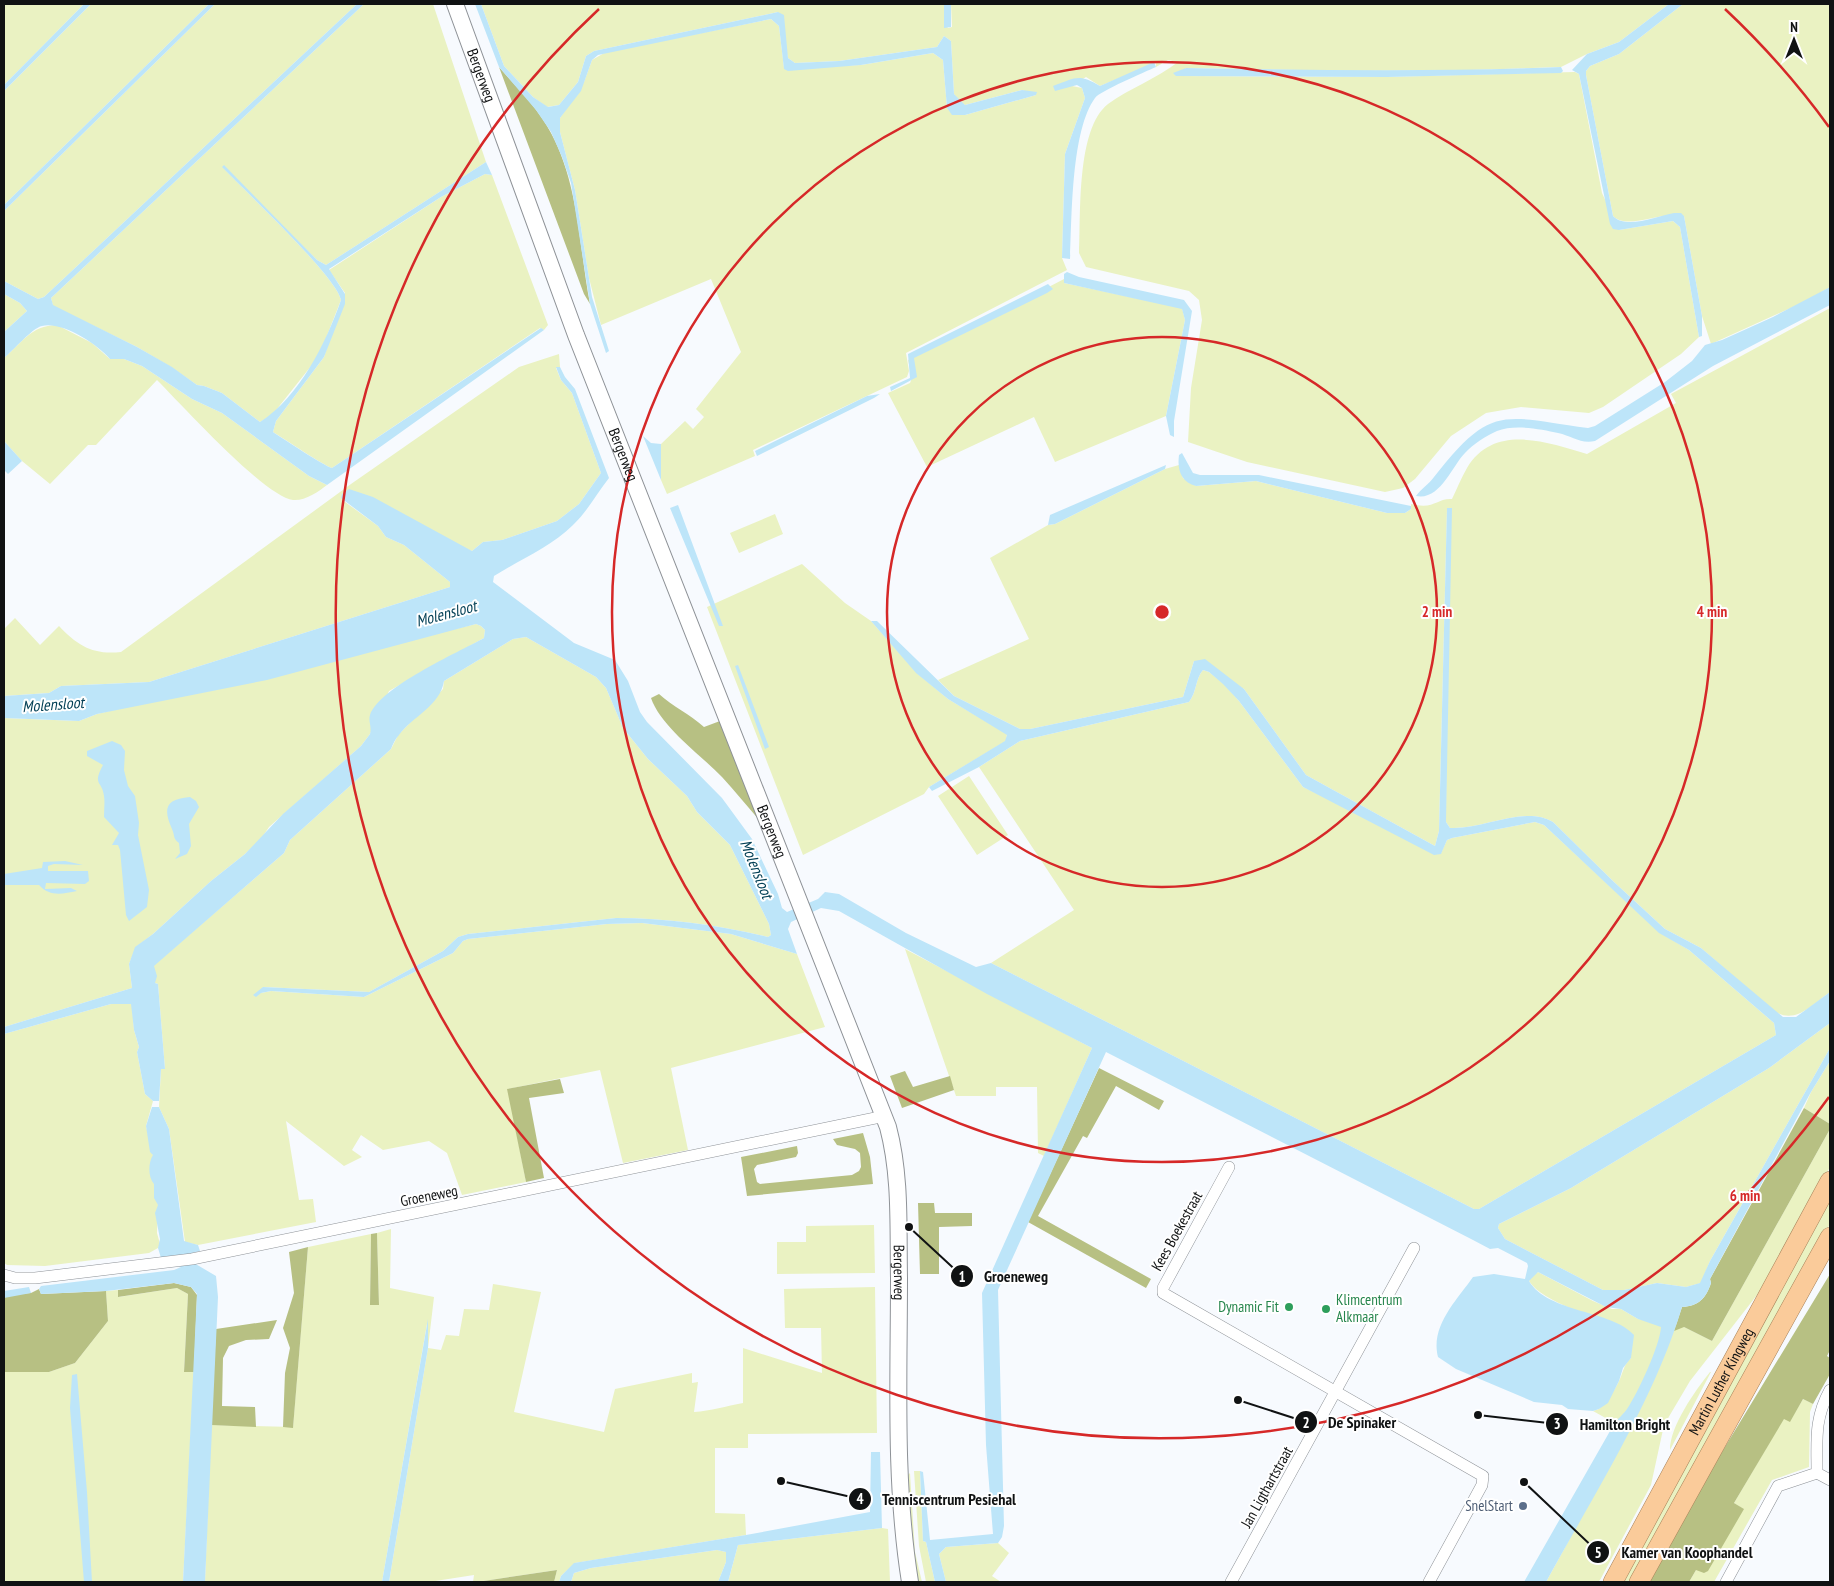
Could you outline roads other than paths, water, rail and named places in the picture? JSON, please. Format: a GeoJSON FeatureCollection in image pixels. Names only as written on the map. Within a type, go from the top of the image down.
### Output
{"type":"FeatureCollection","features":[{"type":"Feature","properties":{"kind":"highway","name":"Martin Luther Kingweg"},"geometry":{"type":"LineString","coordinates":[[1613,1578],[1830,1181]]}},
{"type":"Feature","properties":{"kind":"highway","name":"Martin Luther Kingweg"},"geometry":{"type":"LineString","coordinates":[[1639,1582],[1830,1237]]}},
{"type":"Feature","properties":{"kind":"main road","name":"Bergerweg"},"geometry":{"type":"LineString","coordinates":[[455,4],[576,335],[885,1116],[897,1177],[900,1473],[910,1582]]}},
{"type":"Feature","properties":{"kind":"street","name":"Groeneweg"},"geometry":{"type":"LineString","coordinates":[[4,1275],[15,1278],[35,1278],[178,1262],[885,1116]]}},
{"type":"Feature","properties":{"kind":"street","name":"Kees Boekestraat"},"geometry":{"type":"LineString","coordinates":[[1230,1167],[1163,1288],[1163,1293],[1337,1392]]}},
{"type":"Feature","properties":{"kind":"street","name":"Jan Ligthartstraat"},"geometry":{"type":"LineString","coordinates":[[1231,1582],[1337,1392],[1414,1248]]}},
{"type":"Feature","properties":{"kind":"street"},"geometry":{"type":"LineString","coordinates":[[1817,1473],[1816,1423],[1821,1407],[1830,1390]]}},
{"type":"Feature","properties":{"kind":"street"},"geometry":{"type":"LineString","coordinates":[[1337,1392],[1482,1476],[1482,1485],[1429,1582]]}},
{"type":"Feature","properties":{"kind":"street"},"geometry":{"type":"LineString","coordinates":[[1726,1582],[1778,1486],[1817,1473],[1830,1480]]}},
{"type":"Feature","properties":{"kind":"water"},"geometry":{"type":"Polygon","coordinates":[[[84,4],[91,4],[4,91],[4,85],[84,4]]]}},
{"type":"Feature","properties":{"kind":"water"},"geometry":{"type":"Polygon","coordinates":[[[209,4],[215,4],[4,211],[4,205],[209,4]]]}},
{"type":"Feature","properties":{"kind":"water"},"geometry":{"type":"Polygon","coordinates":[[[357,4],[364,4],[51,298],[53,305],[137,347],[172,367],[197,385],[222,393],[260,422],[287,398],[310,368],[328,334],[341,300],[335,288],[307,253],[222,167],[224,165],[317,260],[326,265],[486,162],[492,175],[485,174],[441,197],[329,269],[345,294],[345,304],[324,357],[276,421],[273,432],[332,468],[541,328],[544,330],[327,485],[309,476],[222,413],[192,399],[142,366],[124,359],[110,359],[97,347],[69,330],[50,325],[42,326],[28,335],[4,358],[4,332],[27,311],[20,303],[4,294],[4,281],[38,299],[44,297],[357,4]]]}},
{"type":"Feature","properties":{"kind":"water"},"geometry":{"type":"Polygon","coordinates":[[[475,4],[481,4],[504,66],[533,97],[548,107],[559,105],[578,82],[586,56],[594,51],[778,12],[784,15],[788,58],[795,63],[839,61],[937,47],[944,36],[951,41],[954,94],[965,105],[1022,90],[1037,92],[1036,95],[965,115],[952,115],[947,108],[943,60],[933,53],[861,65],[788,71],[784,69],[779,26],[771,19],[598,55],[592,60],[581,91],[560,118],[560,132],[575,190],[592,297],[609,351],[606,353],[590,304],[571,183],[562,157],[551,132],[536,110],[499,67],[475,4]]]}},
{"type":"Feature","properties":{"kind":"water"},"geometry":{"type":"Polygon","coordinates":[[[944,4],[951,4],[951,27],[944,28],[944,4]]]}},
{"type":"Feature","properties":{"kind":"water"},"geometry":{"type":"Polygon","coordinates":[[[1669,4],[1683,4],[1619,54],[1590,66],[1586,71],[1586,75],[1613,216],[1626,222],[1634,222],[1674,213],[1681,213],[1684,216],[1702,316],[1702,336],[1699,337],[1680,227],[1673,221],[1619,230],[1613,229],[1610,224],[1579,74],[1572,70],[1587,54],[1619,42],[1669,4]]]}},
{"type":"Feature","properties":{"kind":"water"},"geometry":{"type":"Polygon","coordinates":[[[1154,62],[1156,67],[1114,86],[1095,98],[1087,113],[1081,131],[1074,175],[1070,259],[1062,258],[1065,154],[1085,98],[1082,88],[1077,85],[1055,91],[1053,86],[1072,79],[1082,78],[1100,86],[1154,62]]]}},
{"type":"Feature","properties":{"kind":"water"},"geometry":{"type":"Polygon","coordinates":[[[1561,67],[1563,71],[1561,73],[1387,77],[1176,76],[1173,73],[1186,68],[1420,70],[1561,67]]]}},
{"type":"Feature","properties":{"kind":"water"},"geometry":{"type":"Polygon","coordinates":[[[1067,272],[1079,277],[1184,300],[1192,311],[1174,421],[1174,437],[1170,435],[1166,416],[1185,320],[1182,309],[1064,283],[1064,274],[1067,272]]]}},
{"type":"Feature","properties":{"kind":"water"},"geometry":{"type":"Polygon","coordinates":[[[1048,284],[1053,289],[1047,293],[914,358],[917,377],[891,391],[890,387],[910,378],[908,354],[1048,284]]]}},
{"type":"Feature","properties":{"kind":"water"},"geometry":{"type":"Polygon","coordinates":[[[1830,287],[1830,305],[1713,366],[1595,441],[1580,441],[1558,433],[1528,428],[1511,428],[1497,431],[1488,435],[1468,450],[1439,488],[1424,496],[1416,496],[1471,436],[1486,426],[1501,420],[1518,419],[1588,428],[1595,426],[1665,382],[1692,361],[1705,345],[1722,340],[1773,317],[1830,287]]]}},
{"type":"Feature","properties":{"kind":"water","name":"Molensloot"},"geometry":{"type":"Polygon","coordinates":[[[556,367],[560,367],[565,377],[575,389],[609,478],[573,525],[555,540],[494,576],[493,582],[574,643],[615,660],[628,681],[640,712],[647,722],[722,798],[752,839],[778,894],[782,908],[787,912],[818,899],[825,892],[839,894],[906,933],[976,967],[991,963],[1474,1209],[1479,1209],[1776,1035],[1774,1023],[1689,950],[1659,933],[1544,825],[1535,822],[1452,838],[1447,840],[1441,854],[1434,855],[1303,787],[1239,701],[1223,684],[1209,672],[1203,670],[1189,702],[1020,741],[979,767],[932,791],[929,787],[1005,741],[1007,735],[948,699],[916,673],[871,621],[877,621],[954,696],[1020,729],[1030,729],[1183,697],[1194,661],[1205,659],[1244,689],[1306,775],[1435,846],[1439,831],[1447,508],[1452,508],[1446,822],[1450,828],[1476,826],[1516,817],[1542,817],[1553,822],[1665,929],[1701,948],[1783,1017],[1796,1017],[1830,992],[1830,1023],[1769,1068],[1571,1188],[1499,1224],[1498,1228],[1505,1239],[1603,1290],[1624,1290],[1657,1283],[1686,1287],[1700,1283],[1710,1261],[1830,1048],[1830,1061],[1811,1092],[1710,1279],[1711,1283],[1707,1293],[1697,1303],[1682,1307],[1656,1378],[1639,1413],[1546,1582],[1524,1582],[1614,1424],[1626,1411],[1637,1392],[1653,1357],[1661,1327],[1638,1319],[1621,1309],[1606,1307],[1538,1272],[1529,1281],[1538,1291],[1550,1299],[1611,1321],[1624,1327],[1634,1335],[1631,1358],[1623,1368],[1608,1403],[1593,1411],[1568,1409],[1562,1405],[1534,1402],[1456,1369],[1438,1357],[1438,1335],[1446,1314],[1473,1277],[1494,1274],[1525,1279],[1527,1263],[1498,1248],[1490,1249],[1106,1052],[998,1290],[1004,1526],[1002,1537],[998,1543],[946,1547],[939,1554],[946,1582],[935,1582],[926,1542],[923,1541],[920,1471],[923,1472],[930,1540],[993,1534],[986,1445],[982,1293],[1092,1048],[987,994],[839,911],[821,908],[791,922],[788,929],[797,954],[731,934],[642,923],[607,924],[468,939],[463,941],[453,953],[364,997],[271,991],[261,993],[256,997],[253,995],[263,987],[369,992],[443,951],[458,937],[468,934],[616,918],[635,918],[712,926],[768,937],[771,935],[769,924],[730,845],[697,812],[687,796],[648,759],[623,728],[606,688],[596,677],[526,637],[513,639],[444,681],[441,690],[432,704],[405,728],[396,738],[391,749],[290,840],[284,853],[154,966],[157,976],[155,983],[158,984],[165,1069],[161,1069],[159,1101],[153,1101],[145,1094],[131,1004],[111,1004],[4,1034],[4,1027],[132,988],[129,964],[135,947],[153,934],[211,881],[245,854],[283,814],[361,746],[370,734],[370,715],[377,704],[388,693],[403,682],[484,638],[485,630],[476,624],[267,680],[97,714],[79,721],[4,718],[4,696],[49,693],[61,686],[149,682],[450,587],[450,582],[404,545],[386,537],[378,526],[341,498],[342,494],[349,489],[373,497],[472,551],[483,542],[502,540],[557,521],[579,504],[601,473],[572,393],[561,380],[556,367]]]}},
{"type":"Feature","properties":{"kind":"water"},"geometry":{"type":"Polygon","coordinates":[[[880,394],[757,456],[755,451],[867,396],[880,394]]]}},
{"type":"Feature","properties":{"kind":"water"},"geometry":{"type":"Polygon","coordinates":[[[643,436],[651,443],[661,444],[661,480],[643,436]]]}},
{"type":"Feature","properties":{"kind":"water"},"geometry":{"type":"Polygon","coordinates":[[[4,441],[22,461],[8,474],[4,470],[4,441]]]}},
{"type":"Feature","properties":{"kind":"water"},"geometry":{"type":"Polygon","coordinates":[[[1182,453],[1193,473],[1200,475],[1259,475],[1411,506],[1411,509],[1405,513],[1387,513],[1256,481],[1196,486],[1187,482],[1181,475],[1179,455],[1182,453]]]}},
{"type":"Feature","properties":{"kind":"water"},"geometry":{"type":"Polygon","coordinates":[[[1166,465],[1165,469],[1055,524],[1048,525],[1050,515],[1166,465]]]}},
{"type":"Feature","properties":{"kind":"water"},"geometry":{"type":"Polygon","coordinates":[[[678,505],[723,626],[719,626],[670,508],[678,505]]]}},
{"type":"Feature","properties":{"kind":"water"},"geometry":{"type":"Polygon","coordinates":[[[738,665],[769,747],[765,749],[735,666],[738,665]]]}},
{"type":"Feature","properties":{"kind":"water"},"geometry":{"type":"Polygon","coordinates":[[[112,741],[121,745],[125,751],[124,770],[128,786],[135,796],[139,823],[138,835],[149,890],[147,907],[129,921],[126,915],[120,850],[118,845],[112,845],[119,833],[104,817],[104,796],[98,780],[103,765],[87,756],[87,751],[112,741]]]}},
{"type":"Feature","properties":{"kind":"water"},"geometry":{"type":"Polygon","coordinates":[[[190,797],[196,801],[199,807],[189,824],[191,846],[187,854],[175,859],[180,853],[179,843],[174,837],[169,822],[168,806],[175,800],[190,797]]]}},
{"type":"Feature","properties":{"kind":"water"},"geometry":{"type":"Polygon","coordinates":[[[65,861],[83,865],[54,864],[48,866],[48,871],[88,871],[89,881],[85,884],[46,883],[45,889],[71,888],[77,891],[56,894],[43,889],[39,885],[4,885],[4,874],[42,868],[43,862],[65,861]]]}},
{"type":"Feature","properties":{"kind":"water"},"geometry":{"type":"Polygon","coordinates":[[[152,1107],[159,1107],[169,1129],[184,1241],[198,1245],[200,1251],[192,1253],[190,1257],[194,1263],[216,1276],[218,1297],[205,1582],[183,1582],[197,1294],[191,1287],[174,1283],[106,1291],[41,1294],[39,1289],[41,1286],[174,1270],[181,1267],[161,1258],[158,1248],[160,1239],[155,1213],[158,1205],[154,1198],[154,1184],[149,1170],[153,1155],[150,1152],[146,1126],[152,1107]]]}},
{"type":"Feature","properties":{"kind":"water"},"geometry":{"type":"Polygon","coordinates":[[[29,1287],[31,1293],[4,1298],[4,1291],[29,1287]]]}},
{"type":"Feature","properties":{"kind":"water"},"geometry":{"type":"Polygon","coordinates":[[[428,1319],[428,1348],[389,1582],[382,1582],[428,1319]]]}},
{"type":"Feature","properties":{"kind":"water"},"geometry":{"type":"Polygon","coordinates":[[[77,1374],[92,1582],[84,1582],[70,1408],[72,1375],[77,1374]]]}},
{"type":"Feature","properties":{"kind":"water"},"geometry":{"type":"Polygon","coordinates":[[[871,1452],[880,1452],[882,1528],[738,1545],[728,1582],[718,1582],[726,1562],[726,1552],[717,1550],[591,1568],[574,1573],[571,1582],[559,1582],[561,1576],[574,1563],[746,1535],[870,1512],[871,1452]]]}},
{"type":"Feature","properties":{"kind":"place","name":"Groeneweg"},"geometry":{"type":"Point","coordinates":[909,1227]}},
{"type":"Feature","properties":{"kind":"place","name":"Dynamic Fit"},"geometry":{"type":"Point","coordinates":[1289,1307]}},
{"type":"Feature","properties":{"kind":"place","name":"Klimcentrum Alkmaar"},"geometry":{"type":"Point","coordinates":[1326,1309]}},
{"type":"Feature","properties":{"kind":"place","name":"De Spinaker"},"geometry":{"type":"Point","coordinates":[1238,1400]}},
{"type":"Feature","properties":{"kind":"place","name":"Hamilton Bright"},"geometry":{"type":"Point","coordinates":[1478,1415]}},
{"type":"Feature","properties":{"kind":"place","name":"Tenniscentrum Pesiehal"},"geometry":{"type":"Point","coordinates":[781,1481]}},
{"type":"Feature","properties":{"kind":"place","name":"Kamer van Koophandel"},"geometry":{"type":"Point","coordinates":[1524,1482]}},
{"type":"Feature","properties":{"kind":"place","name":"SnelStart"},"geometry":{"type":"Point","coordinates":[1523,1506]}}]}
